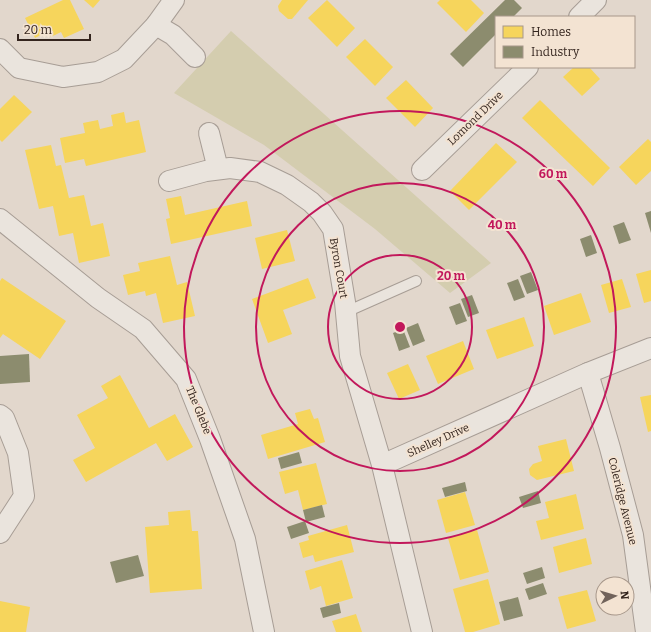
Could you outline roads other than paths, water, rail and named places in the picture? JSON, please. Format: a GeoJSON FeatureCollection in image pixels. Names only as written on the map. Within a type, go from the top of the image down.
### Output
{"type":"FeatureCollection","features":[{"type":"Feature","properties":{"kind":"street"},"geometry":{"type":"LineString","coordinates":[[0,49],[19,68],[63,77],[98,72],[124,59],[156,25],[174,0]]}},
{"type":"Feature","properties":{"kind":"street"},"geometry":{"type":"LineString","coordinates":[[580,16],[596,0]]}},
{"type":"Feature","properties":{"kind":"street"},"geometry":{"type":"LineString","coordinates":[[156,25],[173,35],[195,57]]}},
{"type":"Feature","properties":{"kind":"street","name":"Lomond Drive"},"geometry":{"type":"LineString","coordinates":[[422,170],[527,68]]}},
{"type":"Feature","properties":{"kind":"street"},"geometry":{"type":"LineString","coordinates":[[209,133],[218,169]]}},
{"type":"Feature","properties":{"kind":"street","name":"Byron Court"},"geometry":{"type":"LineString","coordinates":[[169,181],[218,169],[230,168],[260,172],[287,185],[311,202],[322,213],[333,229],[346,312],[350,356],[382,465]]}},
{"type":"Feature","properties":{"kind":"street","name":"The Glebe"},"geometry":{"type":"LineString","coordinates":[[0,219],[98,298],[143,329],[186,379],[210,439],[245,539],[264,632]]}},
{"type":"Feature","properties":{"kind":"street","name":"Shelley Drive"},"geometry":{"type":"LineString","coordinates":[[382,465],[588,373],[651,348]]}},
{"type":"Feature","properties":{"kind":"street","name":"Coleridge Avenue"},"geometry":{"type":"LineString","coordinates":[[588,373],[633,535],[646,632]]}},
{"type":"Feature","properties":{"kind":"street"},"geometry":{"type":"LineString","coordinates":[[0,415],[4,418],[18,453],[24,496],[0,533]]}},
{"type":"Feature","properties":{"kind":"street"},"geometry":{"type":"LineString","coordinates":[[382,465],[422,632]]}},
{"type":"Feature","properties":{"kind":"lane"},"geometry":{"type":"LineString","coordinates":[[346,312],[416,281]]}}]}
